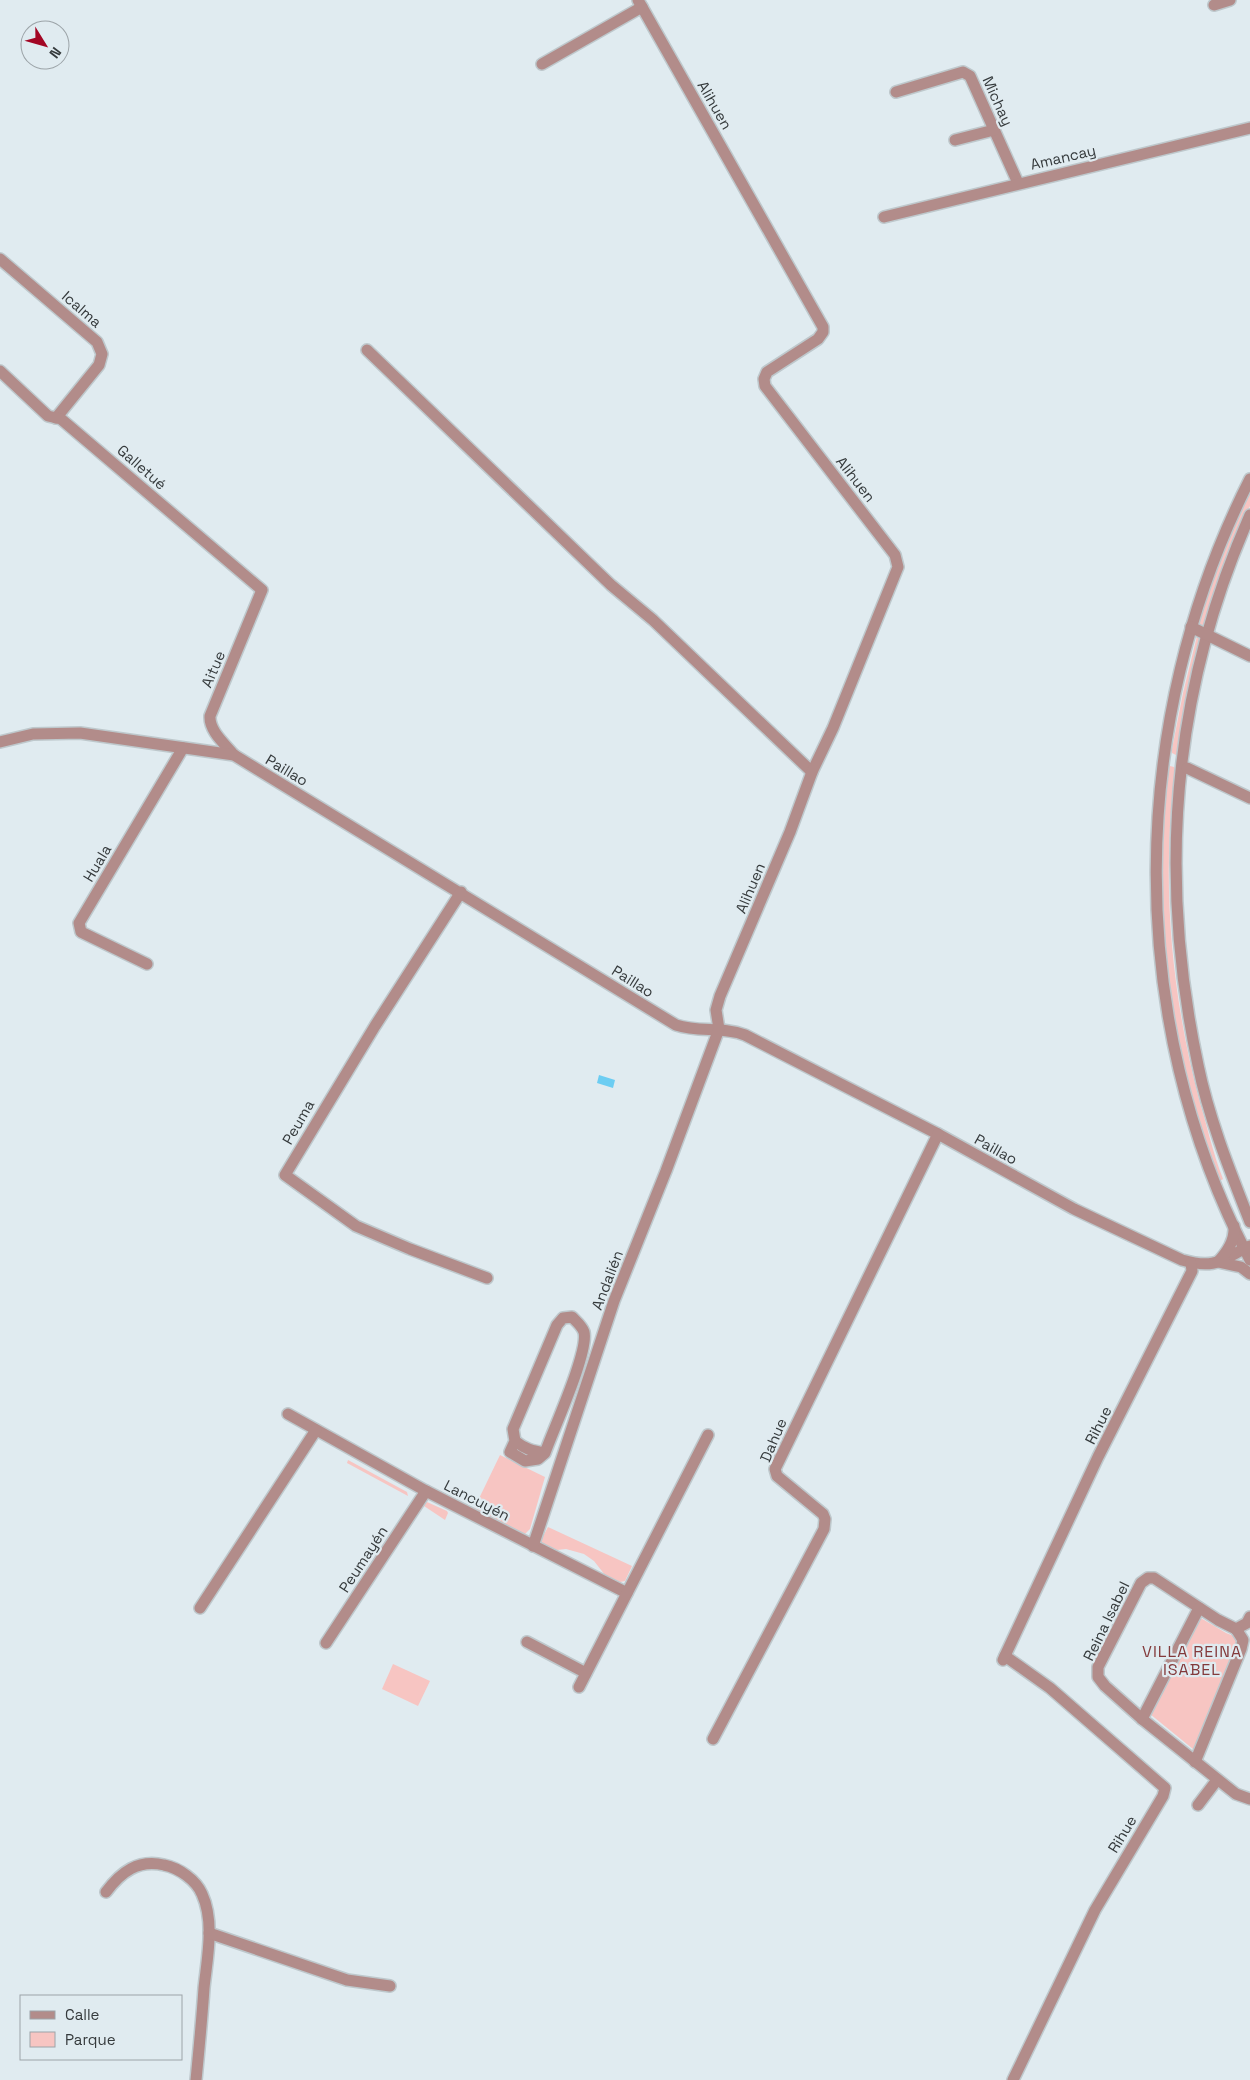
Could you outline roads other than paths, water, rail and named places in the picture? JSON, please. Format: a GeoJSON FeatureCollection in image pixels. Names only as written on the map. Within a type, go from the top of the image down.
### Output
{"type":"FeatureCollection","features":[{"type":"Feature","properties":{"kind":"street"},"geometry":{"type":"LineString","coordinates":[[1214,5],[1230,0]]}},
{"type":"Feature","properties":{"kind":"street"},"geometry":{"type":"LineString","coordinates":[[542,64],[640,3]]}},
{"type":"Feature","properties":{"kind":"street","name":"Alihuen"},"geometry":{"type":"LineString","coordinates":[[640,3],[823,327],[823,332],[818,339],[767,372],[764,379],[765,386],[895,555],[898,562],[898,571],[812,772],[790,832],[720,996],[716,1010],[718,1029]]}},
{"type":"Feature","properties":{"kind":"street","name":"Michay"},"geometry":{"type":"LineString","coordinates":[[896,92],[963,72],[970,76],[1018,183]]}},
{"type":"Feature","properties":{"kind":"street","name":"Amancay"},"geometry":{"type":"LineString","coordinates":[[884,217],[1250,128]]}},
{"type":"Feature","properties":{"kind":"street"},"geometry":{"type":"LineString","coordinates":[[955,140],[994,130]]}},
{"type":"Feature","properties":{"kind":"street","name":"Icalma"},"geometry":{"type":"LineString","coordinates":[[0,259],[97,342],[102,354],[99,365],[56,418]]}},
{"type":"Feature","properties":{"kind":"street"},"geometry":{"type":"LineString","coordinates":[[367,350],[610,584],[653,620],[812,772]]}},
{"type":"Feature","properties":{"kind":"street","name":"Galletué"},"geometry":{"type":"LineString","coordinates":[[0,371],[48,416],[61,419],[114,462],[262,590]]}},
{"type":"Feature","properties":{"kind":"street"},"geometry":{"type":"LineString","coordinates":[[1250,479],[1213,562],[1191,627],[1172,702],[1157,816],[1156,878],[1157,922],[1164,993],[1184,1094],[1234,1226],[1247,1247],[1250,1260]]}},
{"type":"Feature","properties":{"kind":"street"},"geometry":{"type":"LineString","coordinates":[[1250,515],[1216,602],[1198,673],[1184,766],[1176,868],[1178,936],[1185,1001],[1198,1067],[1221,1146],[1250,1222]]}},
{"type":"Feature","properties":{"kind":"street","name":"Aitue"},"geometry":{"type":"LineString","coordinates":[[234,755],[213,730],[210,716],[262,590]]}},
{"type":"Feature","properties":{"kind":"street"},"geometry":{"type":"LineString","coordinates":[[1191,627],[1250,656]]}},
{"type":"Feature","properties":{"kind":"street","name":"Paillao"},"geometry":{"type":"LineString","coordinates":[[0,742],[33,734],[65,732],[234,755],[461,892],[669,1021],[689,1029],[718,1029],[745,1035],[938,1134],[1074,1209],[1182,1260],[1191,1263],[1218,1262],[1233,1256],[1247,1247]]}},
{"type":"Feature","properties":{"kind":"street","name":"Huala"},"geometry":{"type":"LineString","coordinates":[[148,964],[81,932],[79,923],[183,748]]}},
{"type":"Feature","properties":{"kind":"street"},"geometry":{"type":"LineString","coordinates":[[1163,761],[1184,766],[1250,798]]}},
{"type":"Feature","properties":{"kind":"street","name":"Peuma"},"geometry":{"type":"LineString","coordinates":[[461,892],[375,1026],[285,1175],[356,1226],[487,1278]]}},
{"type":"Feature","properties":{"kind":"street","name":"Andalién"},"geometry":{"type":"LineString","coordinates":[[533,1546],[602,1335],[718,1029]]}},
{"type":"Feature","properties":{"kind":"street","name":"Dahue"},"geometry":{"type":"LineString","coordinates":[[714,1740],[824,1529],[825,1519],[823,1514],[777,1476],[774,1469],[938,1134]]}},
{"type":"Feature","properties":{"kind":"street"},"geometry":{"type":"LineString","coordinates":[[1234,1226],[1230,1247],[1218,1262],[1241,1267],[1250,1274]]}},
{"type":"Feature","properties":{"kind":"street","name":"Rihue"},"geometry":{"type":"LineString","coordinates":[[1012,2080],[1095,1910],[1163,1796],[1165,1788],[1050,1688],[1004,1658],[1098,1457],[1192,1271],[1191,1263]]}},
{"type":"Feature","properties":{"kind":"street"},"geometry":{"type":"LineString","coordinates":[[582,1328],[585,1334],[582,1354],[545,1453],[538,1459],[525,1461],[510,1452],[515,1441],[514,1429],[557,1325],[563,1318],[572,1317],[582,1328],[602,1335]]}},
{"type":"Feature","properties":{"kind":"street","name":"Lancuyén"},"geometry":{"type":"LineString","coordinates":[[288,1414],[426,1492],[627,1593]]}},
{"type":"Feature","properties":{"kind":"street"},"geometry":{"type":"LineString","coordinates":[[200,1608],[316,1430]]}},
{"type":"Feature","properties":{"kind":"street"},"geometry":{"type":"LineString","coordinates":[[579,1688],[708,1435]]}},
{"type":"Feature","properties":{"kind":"street","name":"Peumayén"},"geometry":{"type":"LineString","coordinates":[[326,1643],[426,1492]]}},
{"type":"Feature","properties":{"kind":"street","name":"Reina Isabel"},"geometry":{"type":"LineString","coordinates":[[1236,1629],[1199,1608],[1154,1578],[1148,1578],[1141,1583],[1098,1667],[1098,1674],[1105,1686],[1142,1719],[1217,1780],[1236,1794],[1249,1795]]}},
{"type":"Feature","properties":{"kind":"street"},"geometry":{"type":"LineString","coordinates":[[1142,1719],[1199,1608]]}},
{"type":"Feature","properties":{"kind":"street"},"geometry":{"type":"LineString","coordinates":[[1195,1762],[1241,1649],[1243,1640],[1236,1629],[1247,1623],[1250,1617]]}},
{"type":"Feature","properties":{"kind":"street"},"geometry":{"type":"LineString","coordinates":[[527,1642],[586,1672]]}},
{"type":"Feature","properties":{"kind":"street"},"geometry":{"type":"LineString","coordinates":[[1198,1805],[1217,1780]]}},
{"type":"Feature","properties":{"kind":"street"},"geometry":{"type":"LineString","coordinates":[[106,1892],[115,1880],[128,1869],[141,1864],[153,1863],[166,1865],[186,1875],[202,1892],[206,1904],[209,1933],[196,2080]]}},
{"type":"Feature","properties":{"kind":"street"},"geometry":{"type":"LineString","coordinates":[[209,1933],[346,1980],[390,1986]]}},
{"type":"Feature","properties":{"kind":"water"},"geometry":{"type":"Polygon","coordinates":[[[599,1075],[615,1080],[613,1088],[597,1083],[599,1075]]]}},
{"type":"Feature","properties":{"kind":"district","name":"VILLA REINA ISABEL"},"geometry":{"type":"Point","coordinates":[1192,1660]}}]}
